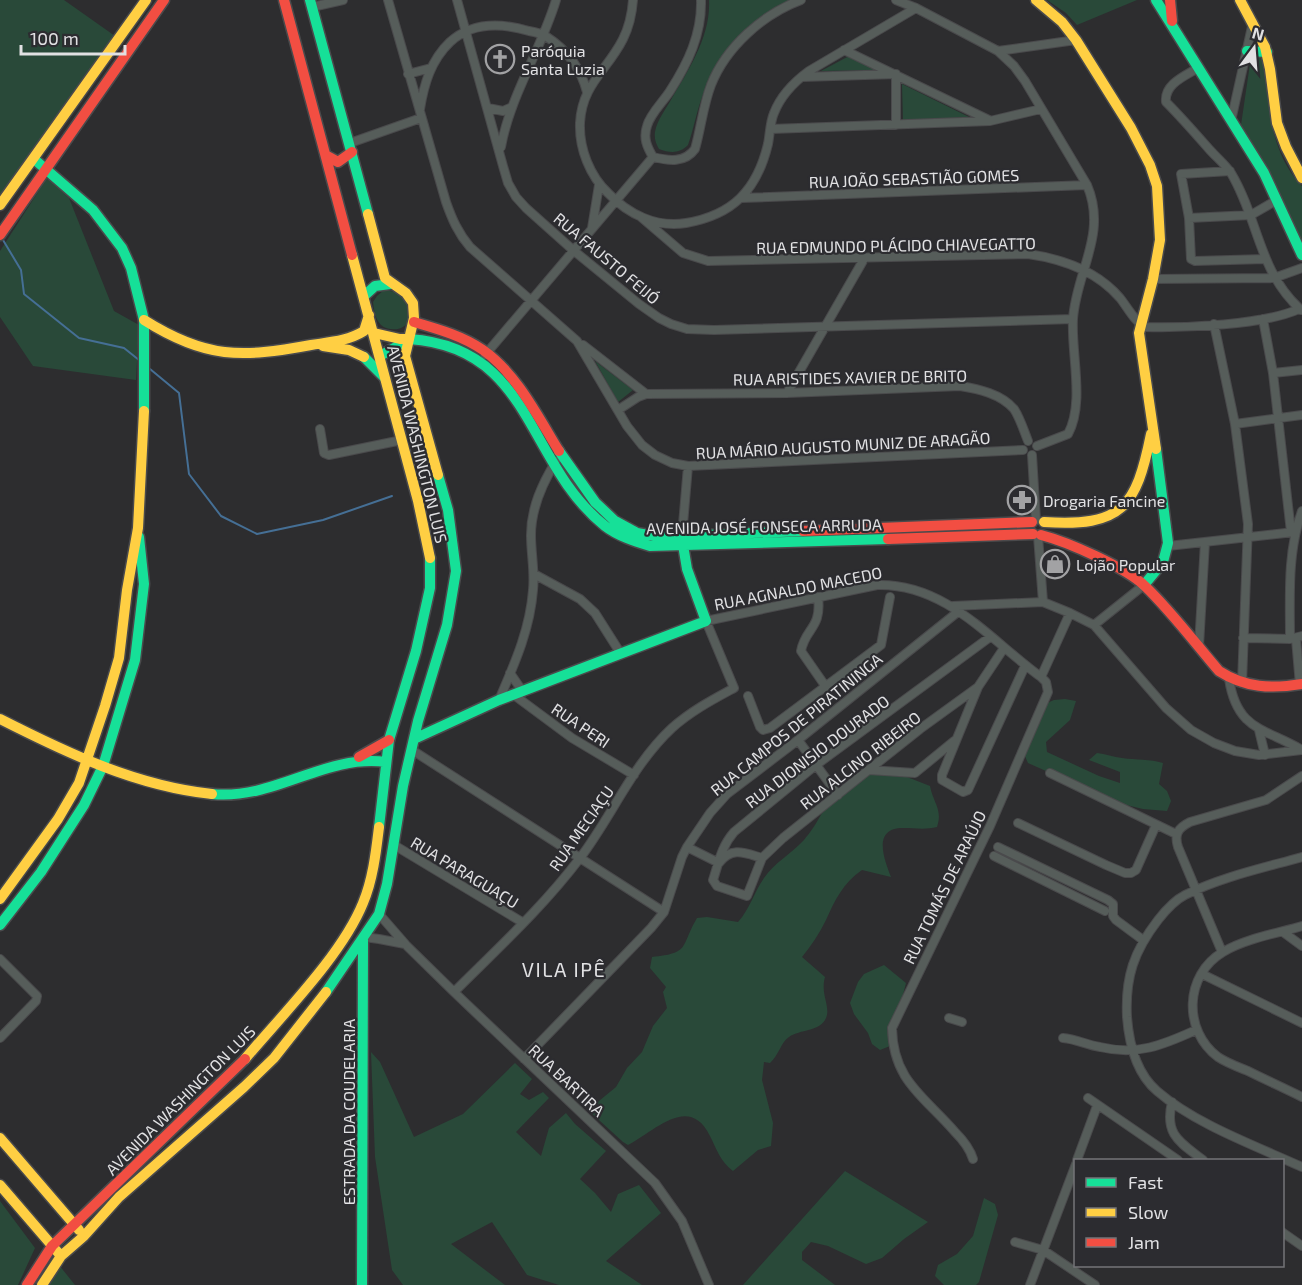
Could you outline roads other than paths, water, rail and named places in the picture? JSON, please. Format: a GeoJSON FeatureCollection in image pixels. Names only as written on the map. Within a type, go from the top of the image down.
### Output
{"type":"FeatureCollection","features":[{"type":"Feature","properties":{"kind":"main road"},"geometry":{"type":"LineString","coordinates":[[0,205],[146,0]]}},
{"type":"Feature","properties":{"kind":"main road"},"geometry":{"type":"LineString","coordinates":[[0,235],[164,0]]}},
{"type":"Feature","properties":{"kind":"main road","name":"AVENIDA WASHINGTON LUIS"},"geometry":{"type":"LineString","coordinates":[[27,1285],[52,1246],[239,1066],[325,964],[347,932],[363,903],[371,876],[389,740],[416,651],[430,588],[430,551],[284,0]]}},
{"type":"Feature","properties":{"kind":"main road"},"geometry":{"type":"LineString","coordinates":[[1036,0],[1062,22],[1076,40],[1131,128],[1150,165],[1159,201],[1160,240],[1153,279],[1139,324],[1139,333],[1168,546],[1166,560],[1144,585]]}},
{"type":"Feature","properties":{"kind":"main road"},"geometry":{"type":"LineString","coordinates":[[1156,0],[1263,173],[1302,255]]}},
{"type":"Feature","properties":{"kind":"main road"},"geometry":{"type":"LineString","coordinates":[[1170,0],[1169,9],[1173,28]]}},
{"type":"Feature","properties":{"kind":"main road"},"geometry":{"type":"LineString","coordinates":[[1240,0],[1267,52],[1275,113],[1281,136],[1302,177]]}},
{"type":"Feature","properties":{"kind":"main road","name":"AVENIDA WASHINGTON LUIS"},"geometry":{"type":"LineString","coordinates":[[42,1285],[61,1256],[84,1236],[119,1197],[244,1088],[274,1058],[334,982],[379,914],[418,721],[444,639],[452,601],[456,570],[448,510],[407,368],[405,348],[414,322],[413,304],[407,294],[390,284],[383,270],[311,4]]}},
{"type":"Feature","properties":{"kind":"main road"},"geometry":{"type":"LineString","coordinates":[[1246,51],[1267,52]]}},
{"type":"Feature","properties":{"kind":"main road"},"geometry":{"type":"LineString","coordinates":[[327,156],[338,162],[346,158],[351,147]]}},
{"type":"Feature","properties":{"kind":"main road"},"geometry":{"type":"LineString","coordinates":[[0,900],[58,819],[79,783],[119,658],[126,590],[138,528],[144,437],[144,320],[134,278],[122,248],[93,210],[34,159]]}},
{"type":"Feature","properties":{"kind":"main road"},"geometry":{"type":"LineString","coordinates":[[364,296],[374,285],[390,284]]}},
{"type":"Feature","properties":{"kind":"main road"},"geometry":{"type":"LineString","coordinates":[[144,320],[174,339],[212,352],[255,354],[360,335],[367,326],[369,315]]}},
{"type":"Feature","properties":{"kind":"main road","name":"AVENIDA JOSÉ FONSECA ARRUDA"},"geometry":{"type":"LineString","coordinates":[[414,322],[470,342],[511,392],[579,499],[598,521],[617,535],[650,546],[682,540],[1038,528],[1106,519],[1116,512],[1133,493],[1145,465],[1152,425]]}},
{"type":"Feature","properties":{"kind":"main road"},"geometry":{"type":"LineString","coordinates":[[374,333],[409,339]]}},
{"type":"Feature","properties":{"kind":"main road"},"geometry":{"type":"LineString","coordinates":[[380,356],[409,339]]}},
{"type":"Feature","properties":{"kind":"main road","name":"AVENIDA JOSÉ FONSECA ARRUDA"},"geometry":{"type":"LineString","coordinates":[[409,339],[430,340],[484,357],[509,375],[587,492],[605,512],[622,526],[636,532],[682,540]]}},
{"type":"Feature","properties":{"kind":"main road"},"geometry":{"type":"LineString","coordinates":[[310,345],[349,350],[364,357],[386,379]]}},
{"type":"Feature","properties":{"kind":"main road"},"geometry":{"type":"LineString","coordinates":[[1145,465],[1158,466]]}},
{"type":"Feature","properties":{"kind":"main road"},"geometry":{"type":"LineString","coordinates":[[0,925],[41,872],[84,805],[102,766],[135,660],[140,629],[144,584],[138,528]]}},
{"type":"Feature","properties":{"kind":"main road"},"geometry":{"type":"LineString","coordinates":[[1038,528],[1123,571],[1144,585],[1219,671],[1229,679],[1265,687],[1301,684]]}},
{"type":"Feature","properties":{"kind":"main road"},"geometry":{"type":"LineString","coordinates":[[682,540],[690,576],[706,621]]}},
{"type":"Feature","properties":{"kind":"main road"},"geometry":{"type":"LineString","coordinates":[[126,590],[131,576],[139,575],[140,629]]}},
{"type":"Feature","properties":{"kind":"main road","name":"RUA AGNALDO MACEDO"},"geometry":{"type":"LineString","coordinates":[[413,744],[440,728],[499,700],[706,621]]}},
{"type":"Feature","properties":{"kind":"main road"},"geometry":{"type":"LineString","coordinates":[[396,715],[401,711],[409,711],[414,713],[418,721],[440,728]]}},
{"type":"Feature","properties":{"kind":"main road"},"geometry":{"type":"LineString","coordinates":[[0,719],[102,766],[192,793],[250,793],[273,788],[350,761],[389,740]]}},
{"type":"Feature","properties":{"kind":"main road"},"geometry":{"type":"LineString","coordinates":[[350,761],[367,758],[386,762]]}},
{"type":"Feature","properties":{"kind":"main road","name":"ESTRADA DA COUDELARIA"},"geometry":{"type":"LineString","coordinates":[[362,1285],[364,938],[359,934],[358,925],[363,903]]}},
{"type":"Feature","properties":{"kind":"main road"},"geometry":{"type":"LineString","coordinates":[[0,920],[16,904]]}},
{"type":"Feature","properties":{"kind":"main road"},"geometry":{"type":"LineString","coordinates":[[349,960],[358,962],[363,972]]}},
{"type":"Feature","properties":{"kind":"main road"},"geometry":{"type":"LineString","coordinates":[[0,1138],[84,1236]]}},
{"type":"Feature","properties":{"kind":"main road"},"geometry":{"type":"LineString","coordinates":[[0,1185],[61,1256]]}},
{"type":"Feature","properties":{"kind":"street"},"geometry":{"type":"LineString","coordinates":[[311,4],[343,0]]}},
{"type":"Feature","properties":{"kind":"street"},"geometry":{"type":"LineString","coordinates":[[388,0],[446,202],[452,221],[461,237],[577,341],[646,394]]}},
{"type":"Feature","properties":{"kind":"street","name":"RUA FAUSTO FEIJÓ"},"geometry":{"type":"LineString","coordinates":[[457,0],[508,183],[516,197],[573,250],[659,318],[687,329],[714,330],[1073,319]]}},
{"type":"Feature","properties":{"kind":"street"},"geometry":{"type":"LineString","coordinates":[[500,152],[506,123],[544,35],[556,0]]}},
{"type":"Feature","properties":{"kind":"street"},"geometry":{"type":"LineString","coordinates":[[616,201],[599,185],[591,172],[580,125],[587,92],[623,39],[632,13],[633,0]]}},
{"type":"Feature","properties":{"kind":"street"},"geometry":{"type":"LineString","coordinates":[[701,0],[700,24],[688,59],[647,125],[645,138],[647,148],[653,157],[681,160],[690,156],[695,149],[711,85],[728,56],[754,28],[772,15],[801,0]]}},
{"type":"Feature","properties":{"kind":"street"},"geometry":{"type":"LineString","coordinates":[[896,0],[998,51],[1014,66],[1026,81],[1087,185],[1093,202],[1094,225],[1086,270],[1079,289],[1073,319],[1076,413],[1068,434],[1037,446]]}},
{"type":"Feature","properties":{"kind":"street"},"geometry":{"type":"LineString","coordinates":[[641,218],[679,224],[727,209],[741,198],[758,172],[768,144],[773,115],[778,104],[801,77],[916,8]]}},
{"type":"Feature","properties":{"kind":"street"},"geometry":{"type":"LineString","coordinates":[[1231,121],[1253,22]]}},
{"type":"Feature","properties":{"kind":"street"},"geometry":{"type":"LineString","coordinates":[[420,115],[427,76],[431,68],[450,42],[466,31],[485,26],[501,25],[544,35],[568,55],[577,67],[587,92]]}},
{"type":"Feature","properties":{"kind":"street"},"geometry":{"type":"LineString","coordinates":[[998,51],[1076,40]]}},
{"type":"Feature","properties":{"kind":"street"},"geometry":{"type":"LineString","coordinates":[[844,50],[990,121]]}},
{"type":"Feature","properties":{"kind":"street"},"geometry":{"type":"LineString","coordinates":[[408,74],[431,68]]}},
{"type":"Feature","properties":{"kind":"street"},"geometry":{"type":"LineString","coordinates":[[1139,324],[1145,327],[1155,327],[1214,324],[1263,319],[1301,310],[1274,278],[1265,259],[1251,215],[1230,171],[1166,102],[1165,96],[1173,84],[1198,68]]}},
{"type":"Feature","properties":{"kind":"street"},"geometry":{"type":"LineString","coordinates":[[801,77],[896,74]]}},
{"type":"Feature","properties":{"kind":"street"},"geometry":{"type":"LineString","coordinates":[[896,74],[896,125]]}},
{"type":"Feature","properties":{"kind":"street"},"geometry":{"type":"LineString","coordinates":[[488,108],[503,111],[512,107]]}},
{"type":"Feature","properties":{"kind":"street"},"geometry":{"type":"LineString","coordinates":[[771,129],[990,121],[1041,109]]}},
{"type":"Feature","properties":{"kind":"street"},"geometry":{"type":"LineString","coordinates":[[351,147],[420,115]]}},
{"type":"Feature","properties":{"kind":"street"},"geometry":{"type":"LineString","coordinates":[[484,357],[653,157]]}},
{"type":"Feature","properties":{"kind":"street"},"geometry":{"type":"LineString","coordinates":[[1230,171],[1181,174],[1189,218],[1190,257],[1192,260],[1265,259]]}},
{"type":"Feature","properties":{"kind":"street"},"geometry":{"type":"LineString","coordinates":[[592,229],[599,185]]}},
{"type":"Feature","properties":{"kind":"street","name":"RUA JOÃO SEBASTIÃO GOMES"},"geometry":{"type":"LineString","coordinates":[[741,198],[1087,185]]}},
{"type":"Feature","properties":{"kind":"street"},"geometry":{"type":"LineString","coordinates":[[1189,218],[1251,215],[1277,200]]}},
{"type":"Feature","properties":{"kind":"street","name":"RUA EDMUNDO PLÁCIDO CHIAVEGATTO"},"geometry":{"type":"LineString","coordinates":[[616,201],[641,218],[683,253],[708,261],[1028,254],[1051,257],[1086,270],[1120,298],[1139,324]]}},
{"type":"Feature","properties":{"kind":"street"},"geometry":{"type":"LineString","coordinates":[[788,393],[864,259]]}},
{"type":"Feature","properties":{"kind":"street"},"geometry":{"type":"LineString","coordinates":[[1153,279],[1274,278],[1302,268]]}},
{"type":"Feature","properties":{"kind":"street"},"geometry":{"type":"LineString","coordinates":[[1263,319],[1273,373],[1293,532],[1291,571],[1301,684]]}},
{"type":"Feature","properties":{"kind":"street"},"geometry":{"type":"LineString","coordinates":[[1214,324],[1235,424],[1248,537],[1242,683]]}},
{"type":"Feature","properties":{"kind":"street"},"geometry":{"type":"LineString","coordinates":[[577,341],[618,410]]}},
{"type":"Feature","properties":{"kind":"street"},"geometry":{"type":"LineString","coordinates":[[364,357],[380,356]]}},
{"type":"Feature","properties":{"kind":"street"},"geometry":{"type":"LineString","coordinates":[[1273,373],[1302,370]]}},
{"type":"Feature","properties":{"kind":"street","name":"RUA ARISTIDES XAVIER DE BRITO"},"geometry":{"type":"LineString","coordinates":[[618,410],[638,396],[646,394],[788,393],[960,386],[978,388],[995,395],[1013,409],[1028,441]]}},
{"type":"Feature","properties":{"kind":"street","name":"RUA MÁRIO AUGUSTO MUNIZ DE ARAGÃO"},"geometry":{"type":"LineString","coordinates":[[618,410],[627,426],[649,450],[672,463],[688,466],[1023,450]]}},
{"type":"Feature","properties":{"kind":"street"},"geometry":{"type":"LineString","coordinates":[[1235,424],[1302,415]]}},
{"type":"Feature","properties":{"kind":"street"},"geometry":{"type":"LineString","coordinates":[[320,429],[324,453],[329,455],[402,440]]}},
{"type":"Feature","properties":{"kind":"street"},"geometry":{"type":"LineString","coordinates":[[1028,441],[1037,446],[1036,453],[1032,455],[1025,454],[1023,450],[1023,445],[1028,441]]}},
{"type":"Feature","properties":{"kind":"street"},"geometry":{"type":"LineString","coordinates":[[499,700],[524,638],[530,616],[534,574],[532,517],[538,495],[561,452]]}},
{"type":"Feature","properties":{"kind":"street"},"geometry":{"type":"LineString","coordinates":[[1032,455],[1043,602]]}},
{"type":"Feature","properties":{"kind":"street"},"geometry":{"type":"LineString","coordinates":[[682,540],[688,466]]}},
{"type":"Feature","properties":{"kind":"street"},"geometry":{"type":"LineString","coordinates":[[1293,532],[1302,512]]}},
{"type":"Feature","properties":{"kind":"street"},"geometry":{"type":"LineString","coordinates":[[1168,546],[1293,532]]}},
{"type":"Feature","properties":{"kind":"street"},"geometry":{"type":"LineString","coordinates":[[1199,646],[1205,542]]}},
{"type":"Feature","properties":{"kind":"street"},"geometry":{"type":"LineString","coordinates":[[534,574],[580,599],[595,613],[621,654]]}},
{"type":"Feature","properties":{"kind":"street","name":"RUA AGNALDO MACEDO"},"geometry":{"type":"LineString","coordinates":[[706,621],[877,585],[896,585],[934,597],[951,606],[1043,602],[1094,625],[1166,708],[1191,730],[1214,743],[1235,751],[1265,755],[1302,750]]}},
{"type":"Feature","properties":{"kind":"street"},"geometry":{"type":"LineString","coordinates":[[1094,625],[1144,585]]}},
{"type":"Feature","properties":{"kind":"street"},"geometry":{"type":"LineString","coordinates":[[818,597],[818,619],[801,651],[826,687]]}},
{"type":"Feature","properties":{"kind":"street"},"geometry":{"type":"LineString","coordinates":[[748,696],[760,727],[766,730],[881,645],[890,597]]}},
{"type":"Feature","properties":{"kind":"street"},"geometry":{"type":"LineString","coordinates":[[951,606],[1041,678]]}},
{"type":"Feature","properties":{"kind":"street","name":"RUA CAMPOS DE PIRATININGA"},"geometry":{"type":"LineString","coordinates":[[664,912],[687,847],[710,813],[727,794],[959,611]]}},
{"type":"Feature","properties":{"kind":"street","name":"RUA TOMÁS DE ARAÚJO"},"geometry":{"type":"LineString","coordinates":[[973,1159],[971,1152],[959,1136],[917,1094],[903,1075],[896,1060],[892,1028],[1019,762],[1048,692],[1046,682],[1041,678],[1070,613]]}},
{"type":"Feature","properties":{"kind":"street","name":"RUA MECIAÇU"},"geometry":{"type":"LineString","coordinates":[[454,992],[580,858],[657,743],[708,701],[734,688],[706,621]]}},
{"type":"Feature","properties":{"kind":"street","name":"RUA DIONISIO DOURADO"},"geometry":{"type":"LineString","coordinates":[[747,896],[717,886],[713,880],[725,843],[734,832],[816,765],[990,637]]}},
{"type":"Feature","properties":{"kind":"street"},"geometry":{"type":"LineString","coordinates":[[1243,638],[1296,638]]}},
{"type":"Feature","properties":{"kind":"street"},"geometry":{"type":"LineString","coordinates":[[1004,648],[978,687],[942,780],[965,791],[968,790],[1025,666]]}},
{"type":"Feature","properties":{"kind":"street","name":"RUA PERI"},"geometry":{"type":"LineString","coordinates":[[510,673],[518,694],[572,738],[634,775]]}},
{"type":"Feature","properties":{"kind":"street"},"geometry":{"type":"LineString","coordinates":[[1229,679],[1232,698],[1237,708],[1259,729],[1302,750]]}},
{"type":"Feature","properties":{"kind":"street","name":"RUA ALCINO RIBEIRO"},"geometry":{"type":"LineString","coordinates":[[747,896],[762,858],[783,838],[978,687]]}},
{"type":"Feature","properties":{"kind":"street"},"geometry":{"type":"LineString","coordinates":[[1259,729],[1265,755]]}},
{"type":"Feature","properties":{"kind":"street"},"geometry":{"type":"LineString","coordinates":[[869,770],[915,772],[957,738]]}},
{"type":"Feature","properties":{"kind":"street"},"geometry":{"type":"LineString","coordinates":[[798,740],[838,795]]}},
{"type":"Feature","properties":{"kind":"street"},"geometry":{"type":"LineString","coordinates":[[413,744],[580,858],[664,912],[524,1059]]}},
{"type":"Feature","properties":{"kind":"street"},"geometry":{"type":"LineString","coordinates":[[1050,774],[1176,834]]}},
{"type":"Feature","properties":{"kind":"street"},"geometry":{"type":"LineString","coordinates":[[1222,952],[1178,847],[1176,834],[1181,826],[1190,822],[1266,800],[1302,776]]}},
{"type":"Feature","properties":{"kind":"street"},"geometry":{"type":"LineString","coordinates":[[1018,823],[1125,873],[1131,873],[1139,863],[1156,825]]}},
{"type":"Feature","properties":{"kind":"street","name":"RUA PARAGUAÇU"},"geometry":{"type":"LineString","coordinates":[[394,845],[522,922]]}},
{"type":"Feature","properties":{"kind":"street"},"geometry":{"type":"LineString","coordinates":[[687,847],[719,863],[724,856],[735,852],[762,858]]}},
{"type":"Feature","properties":{"kind":"street"},"geometry":{"type":"LineString","coordinates":[[998,847],[1108,900],[1113,904],[1113,916],[1116,920],[1143,940]]}},
{"type":"Feature","properties":{"kind":"street"},"geometry":{"type":"LineString","coordinates":[[993,856],[1105,911]]}},
{"type":"Feature","properties":{"kind":"street"},"geometry":{"type":"LineString","coordinates":[[1302,857],[1183,896],[1173,904],[1143,940],[1131,967],[1127,983],[1128,1026],[1138,1067],[1155,1090],[1198,1119],[1302,1167]]}},
{"type":"Feature","properties":{"kind":"street"},"geometry":{"type":"LineString","coordinates":[[1042,879],[1047,870]]}},
{"type":"Feature","properties":{"kind":"street"},"geometry":{"type":"LineString","coordinates":[[1057,886],[1061,877]]}},
{"type":"Feature","properties":{"kind":"street","name":"RUA BARTIRA"},"geometry":{"type":"LineString","coordinates":[[379,914],[406,945],[454,992],[656,1183],[682,1221],[709,1285]]}},
{"type":"Feature","properties":{"kind":"street"},"geometry":{"type":"LineString","coordinates":[[1302,926],[1222,952],[1202,974],[1191,1002],[1196,1030],[1208,1048],[1220,1058],[1302,1097]]}},
{"type":"Feature","properties":{"kind":"street"},"geometry":{"type":"LineString","coordinates":[[1282,932],[1302,946]]}},
{"type":"Feature","properties":{"kind":"street"},"geometry":{"type":"LineString","coordinates":[[364,938],[393,941],[406,945]]}},
{"type":"Feature","properties":{"kind":"street"},"geometry":{"type":"LineString","coordinates":[[0,959],[37,996],[36,1001],[0,1038]]}},
{"type":"Feature","properties":{"kind":"street"},"geometry":{"type":"LineString","coordinates":[[1202,974],[1302,1023]]}},
{"type":"Feature","properties":{"kind":"street"},"geometry":{"type":"LineString","coordinates":[[949,1018],[962,1022]]}},
{"type":"Feature","properties":{"kind":"street"},"geometry":{"type":"LineString","coordinates":[[1063,1038],[1101,1048],[1134,1050],[1156,1047],[1196,1030]]}},
{"type":"Feature","properties":{"kind":"street"},"geometry":{"type":"LineString","coordinates":[[1088,1098],[1175,1159]]}},
{"type":"Feature","properties":{"kind":"street"},"geometry":{"type":"LineString","coordinates":[[1172,1102],[1170,1126],[1174,1137],[1201,1159]]}},
{"type":"Feature","properties":{"kind":"street"},"geometry":{"type":"LineString","coordinates":[[1077,1159],[1097,1106]]}},
{"type":"Feature","properties":{"kind":"street"},"geometry":{"type":"LineString","coordinates":[[1030,1285],[1074,1167]]}},
{"type":"Feature","properties":{"kind":"street"},"geometry":{"type":"LineString","coordinates":[[1284,1233],[1302,1246]]}},
{"type":"Feature","properties":{"kind":"street"},"geometry":{"type":"LineString","coordinates":[[1015,1242],[1043,1250],[1095,1285]]}},
{"type":"Feature","properties":{"kind":"waterway"},"geometry":{"type":"LineString","coordinates":[[3,240],[21,270],[24,294],[79,338],[124,348],[139,360]]}},
{"type":"Feature","properties":{"kind":"waterway"},"geometry":{"type":"LineString","coordinates":[[150,369],[179,393],[189,474],[221,516],[257,534],[323,520],[392,496]]}},
{"type":"Feature","properties":{"kind":"place","name":"Paróquia Santa Luzia"},"geometry":{"type":"Point","coordinates":[500,59]}},
{"type":"Feature","properties":{"kind":"place","name":"Drogaria Fancine"},"geometry":{"type":"Point","coordinates":[1022,500]}},
{"type":"Feature","properties":{"kind":"place","name":"Lojão Popular"},"geometry":{"type":"Point","coordinates":[1055,564]}},
{"type":"Feature","properties":{"kind":"district","name":"VILA IPÊ"},"geometry":{"type":"Point","coordinates":[564,969]}}]}
